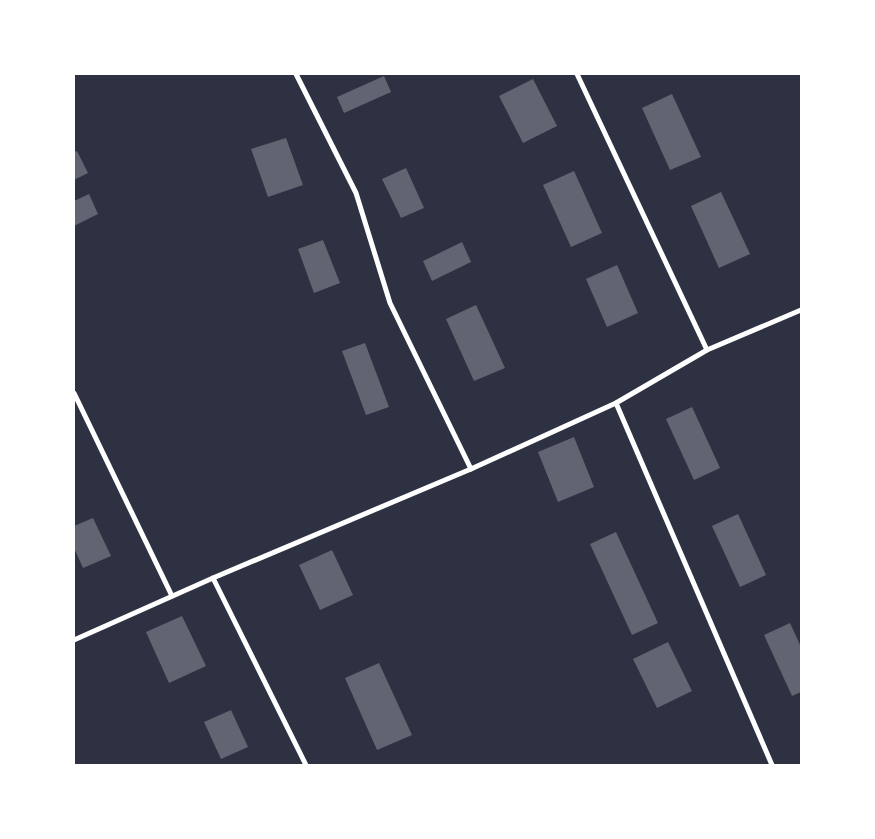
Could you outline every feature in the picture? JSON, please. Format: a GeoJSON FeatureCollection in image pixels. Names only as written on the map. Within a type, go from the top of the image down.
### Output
{"type":"FeatureCollection","features":[{"type":"Feature","properties":{"kind":"street"},"geometry":{"type":"LineString","coordinates":[[296,74],[356,193],[390,303],[471,469]]}},
{"type":"Feature","properties":{"kind":"street"},"geometry":{"type":"LineString","coordinates":[[577,74],[707,350]]}},
{"type":"Feature","properties":{"kind":"street"},"geometry":{"type":"LineString","coordinates":[[74,640],[213,578],[471,469],[616,403],[707,350],[801,310]]}},
{"type":"Feature","properties":{"kind":"street"},"geometry":{"type":"LineString","coordinates":[[74,393],[172,596]]}},
{"type":"Feature","properties":{"kind":"street"},"geometry":{"type":"LineString","coordinates":[[616,403],[772,765]]}},
{"type":"Feature","properties":{"kind":"street"},"geometry":{"type":"LineString","coordinates":[[213,578],[306,765]]}},
{"type":"Feature","properties":{"kind":"building"},"geometry":{"type":"Polygon","coordinates":[[[384,76],[391,92],[344,113],[337,97],[384,76]]]}},
{"type":"Feature","properties":{"kind":"building"},"geometry":{"type":"Polygon","coordinates":[[[533,79],[557,126],[523,143],[499,96],[533,79]]]}},
{"type":"Feature","properties":{"kind":"building"},"geometry":{"type":"Polygon","coordinates":[[[672,94],[701,157],[670,170],[642,108],[672,94]]]}},
{"type":"Feature","properties":{"kind":"building"},"geometry":{"type":"Polygon","coordinates":[[[286,138],[303,185],[268,197],[251,149],[286,138]]]}},
{"type":"Feature","properties":{"kind":"building"},"geometry":{"type":"Polygon","coordinates":[[[77,151],[88,173],[74,180],[74,152],[77,151]]]}},
{"type":"Feature","properties":{"kind":"building"},"geometry":{"type":"Polygon","coordinates":[[[406,168],[424,208],[401,218],[382,179],[406,168]]]}},
{"type":"Feature","properties":{"kind":"building"},"geometry":{"type":"Polygon","coordinates":[[[574,171],[602,233],[571,247],[543,185],[574,171]]]}},
{"type":"Feature","properties":{"kind":"building"},"geometry":{"type":"Polygon","coordinates":[[[721,192],[750,254],[719,268],[691,206],[721,192]]]}},
{"type":"Feature","properties":{"kind":"building"},"geometry":{"type":"Polygon","coordinates":[[[89,194],[98,214],[74,226],[74,201],[89,194]]]}},
{"type":"Feature","properties":{"kind":"building"},"geometry":{"type":"Polygon","coordinates":[[[323,240],[340,283],[314,293],[298,249],[323,240]]]}},
{"type":"Feature","properties":{"kind":"building"},"geometry":{"type":"Polygon","coordinates":[[[462,242],[471,262],[432,281],[423,261],[462,242]]]}},
{"type":"Feature","properties":{"kind":"building"},"geometry":{"type":"Polygon","coordinates":[[[617,265],[638,313],[607,327],[586,279],[617,265]]]}},
{"type":"Feature","properties":{"kind":"building"},"geometry":{"type":"Polygon","coordinates":[[[476,305],[505,368],[474,381],[446,319],[476,305]]]}},
{"type":"Feature","properties":{"kind":"building"},"geometry":{"type":"Polygon","coordinates":[[[365,343],[389,407],[366,415],[342,351],[365,343]]]}},
{"type":"Feature","properties":{"kind":"building"},"geometry":{"type":"Polygon","coordinates":[[[692,407],[720,468],[694,480],[666,419],[692,407]]]}},
{"type":"Feature","properties":{"kind":"building"},"geometry":{"type":"Polygon","coordinates":[[[574,437],[594,487],[558,502],[538,452],[574,437]]]}},
{"type":"Feature","properties":{"kind":"building"},"geometry":{"type":"Polygon","coordinates":[[[738,514],[766,575],[740,587],[712,526],[738,514]]]}},
{"type":"Feature","properties":{"kind":"building"},"geometry":{"type":"Polygon","coordinates":[[[93,518],[111,556],[83,568],[74,548],[74,526],[93,518]]]}},
{"type":"Feature","properties":{"kind":"building"},"geometry":{"type":"Polygon","coordinates":[[[616,532],[658,623],[632,635],[590,544],[616,532]]]}},
{"type":"Feature","properties":{"kind":"building"},"geometry":{"type":"Polygon","coordinates":[[[332,550],[353,595],[320,610],[299,565],[332,550]]]}},
{"type":"Feature","properties":{"kind":"building"},"geometry":{"type":"Polygon","coordinates":[[[182,616],[206,666],[169,683],[146,632],[182,616]]]}},
{"type":"Feature","properties":{"kind":"building"},"geometry":{"type":"Polygon","coordinates":[[[790,623],[801,647],[801,692],[792,696],[764,635],[790,623]]]}},
{"type":"Feature","properties":{"kind":"building"},"geometry":{"type":"Polygon","coordinates":[[[668,642],[692,691],[657,708],[633,659],[668,642]]]}},
{"type":"Feature","properties":{"kind":"building"},"geometry":{"type":"Polygon","coordinates":[[[379,663],[412,735],[377,750],[345,678],[379,663]]]}},
{"type":"Feature","properties":{"kind":"building"},"geometry":{"type":"Polygon","coordinates":[[[231,710],[248,747],[221,759],[204,722],[231,710]]]}}]}
